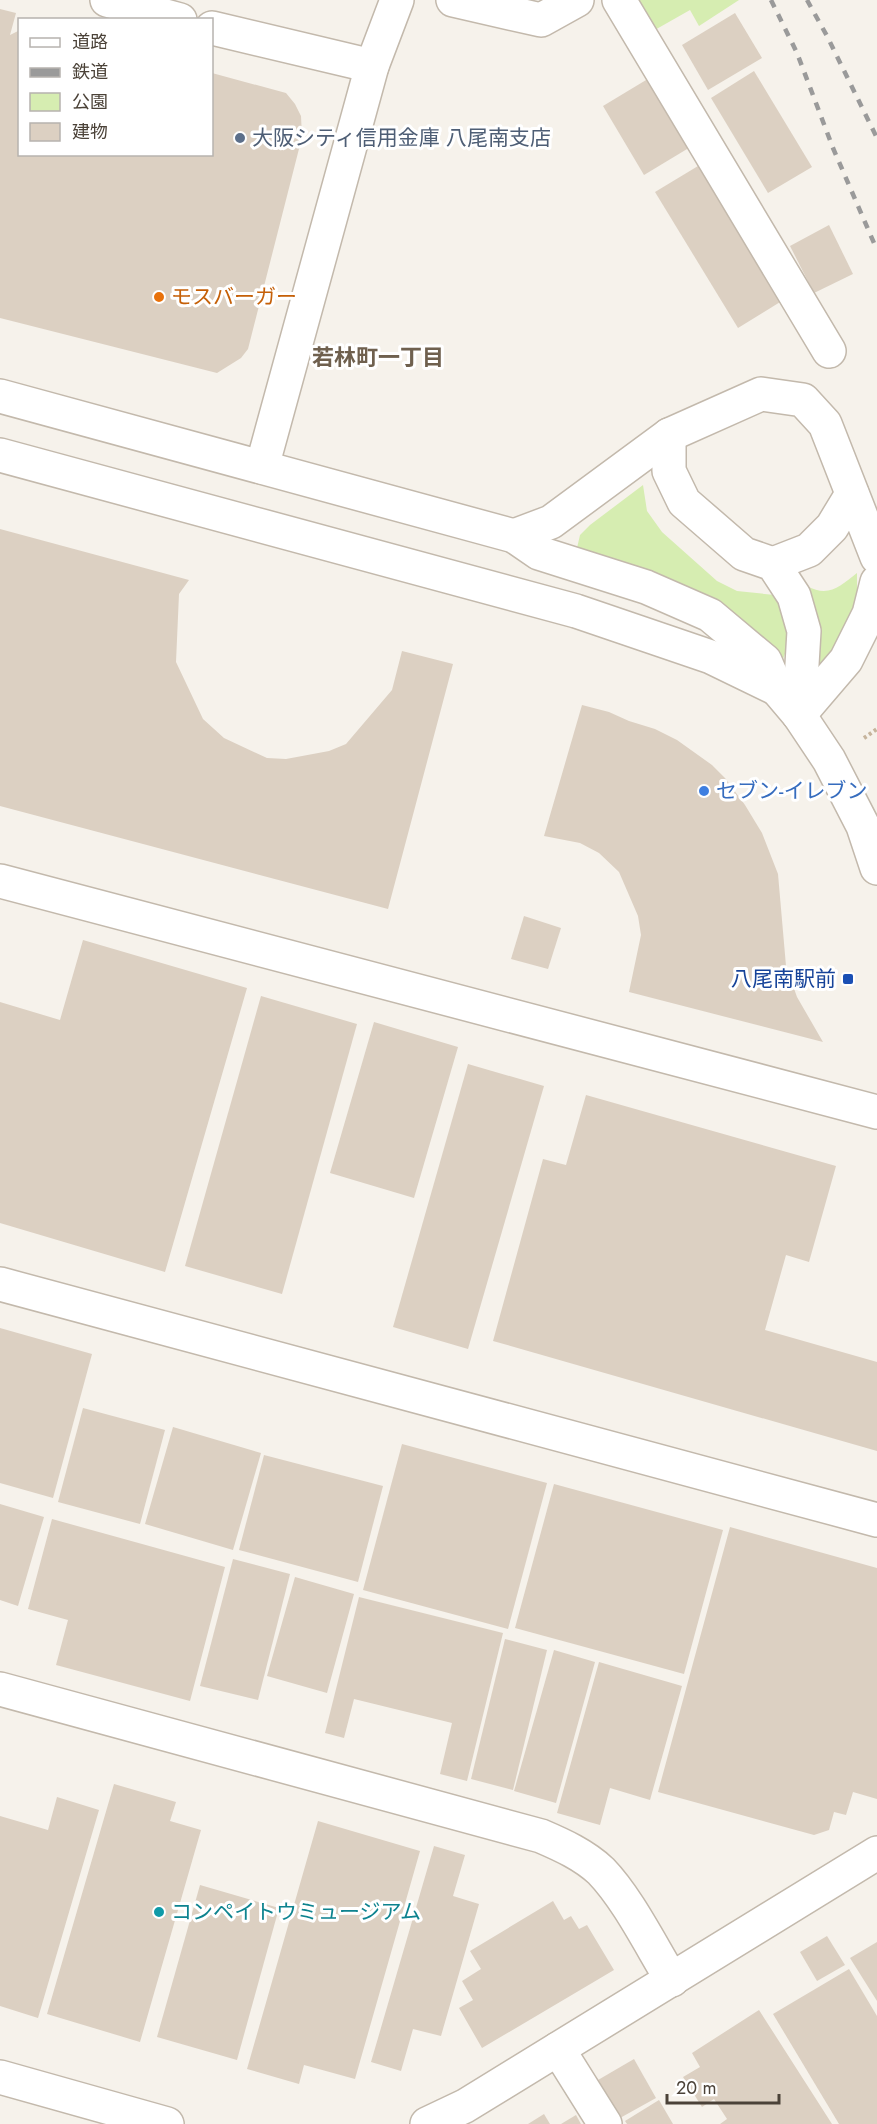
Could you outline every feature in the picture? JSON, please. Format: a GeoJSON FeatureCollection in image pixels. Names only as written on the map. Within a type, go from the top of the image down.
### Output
{"type":"FeatureCollection","features":[{"type":"Feature","properties":{"kind":"street"},"geometry":{"type":"LineString","coordinates":[[107,0],[173,18]]}},
{"type":"Feature","properties":{"kind":"street"},"geometry":{"type":"LineString","coordinates":[[262,467],[372,66],[397,0]]}},
{"type":"Feature","properties":{"kind":"street"},"geometry":{"type":"LineString","coordinates":[[453,0],[541,20],[577,0]]}},
{"type":"Feature","properties":{"kind":"street"},"geometry":{"type":"LineString","coordinates":[[619,0],[829,351]]}},
{"type":"Feature","properties":{"kind":"street"},"geometry":{"type":"LineString","coordinates":[[213,28],[372,66]]}},
{"type":"Feature","properties":{"kind":"street"},"geometry":{"type":"LineString","coordinates":[[514,536],[551,522],[669,435],[761,394],[803,399],[825,424],[877,558]]}},
{"type":"Feature","properties":{"kind":"street"},"geometry":{"type":"LineString","coordinates":[[0,396],[514,536],[539,553],[646,587],[710,615],[765,661],[777,689],[799,715],[829,760],[863,826],[877,868]]}},
{"type":"Feature","properties":{"kind":"street"},"geometry":{"type":"LineString","coordinates":[[669,435],[669,471],[684,502],[744,554],[773,564],[794,596],[804,632],[799,715]]}},
{"type":"Feature","properties":{"kind":"street"},"geometry":{"type":"LineString","coordinates":[[0,455],[576,611],[711,657],[777,689]]}},
{"type":"Feature","properties":{"kind":"street"},"geometry":{"type":"LineString","coordinates":[[773,564],[809,550],[832,528],[852,494]]}},
{"type":"Feature","properties":{"kind":"street"},"geometry":{"type":"LineString","coordinates":[[799,715],[846,660],[869,614],[877,582]]}},
{"type":"Feature","properties":{"kind":"street"},"geometry":{"type":"LineString","coordinates":[[0,881],[877,1112]]}},
{"type":"Feature","properties":{"kind":"street"},"geometry":{"type":"LineString","coordinates":[[0,1284],[877,1520]]}},
{"type":"Feature","properties":{"kind":"street"},"geometry":{"type":"LineString","coordinates":[[0,1689],[541,1836],[573,1851],[600,1871],[621,1897],[672,1980]]}},
{"type":"Feature","properties":{"kind":"street"},"geometry":{"type":"LineString","coordinates":[[427,2124],[465,2106],[877,1853]]}},
{"type":"Feature","properties":{"kind":"street"},"geometry":{"type":"LineString","coordinates":[[558,2049],[605,2124]]}},
{"type":"Feature","properties":{"kind":"street"},"geometry":{"type":"LineString","coordinates":[[0,2077],[166,2124]]}},
{"type":"Feature","properties":{"kind":"path"},"geometry":{"type":"LineString","coordinates":[[864,738],[877,729]]}},
{"type":"Feature","properties":{"kind":"green space"},"geometry":{"type":"Polygon","coordinates":[[[635,0],[739,0],[699,26],[690,10],[653,31],[635,0]]]}},
{"type":"Feature","properties":{"kind":"green space"},"geometry":{"type":"Polygon","coordinates":[[[643,485],[647,511],[662,532],[717,581],[737,591],[775,595],[788,626],[788,642],[783,659],[757,633],[577,548],[580,535],[590,525],[643,485]]]}},
{"type":"Feature","properties":{"kind":"green space"},"geometry":{"type":"Polygon","coordinates":[[[857,573],[857,597],[851,625],[823,677],[811,672],[817,626],[807,586],[828,591],[840,586],[857,573]]]}},
{"type":"Feature","properties":{"kind":"building"},"geometry":{"type":"Polygon","coordinates":[[[0,9],[16,13],[10,35],[18,31],[18,156],[213,156],[213,73],[286,93],[295,104],[301,116],[302,137],[248,349],[241,358],[217,373],[0,318],[0,9]]]}},
{"type":"Feature","properties":{"kind":"building"},"geometry":{"type":"Polygon","coordinates":[[[735,13],[762,58],[708,90],[682,45],[735,13]]]}},
{"type":"Feature","properties":{"kind":"building"},"geometry":{"type":"Polygon","coordinates":[[[661,71],[702,140],[644,175],[603,106],[661,71]]]}},
{"type":"Feature","properties":{"kind":"building"},"geometry":{"type":"Polygon","coordinates":[[[754,71],[812,167],[768,193],[711,98],[754,71]]]}},
{"type":"Feature","properties":{"kind":"building"},"geometry":{"type":"Polygon","coordinates":[[[703,163],[785,299],[738,328],[655,192],[703,163]]]}},
{"type":"Feature","properties":{"kind":"building"},"geometry":{"type":"Polygon","coordinates":[[[829,225],[853,274],[814,293],[790,246],[829,225]]]}},
{"type":"Feature","properties":{"kind":"building"},"geometry":{"type":"Polygon","coordinates":[[[0,529],[189,580],[179,594],[176,662],[203,719],[224,738],[267,758],[286,759],[329,751],[346,744],[392,690],[402,651],[453,664],[388,909],[0,806],[0,529]]]}},
{"type":"Feature","properties":{"kind":"building"},"geometry":{"type":"Polygon","coordinates":[[[582,705],[609,712],[677,740],[712,765],[745,805],[762,833],[778,874],[786,966],[797,997],[823,1042],[629,992],[641,935],[638,916],[619,872],[599,853],[580,843],[544,836],[582,705]]]}},
{"type":"Feature","properties":{"kind":"building"},"geometry":{"type":"Polygon","coordinates":[[[524,916],[561,928],[548,969],[511,959],[524,916]]]}},
{"type":"Feature","properties":{"kind":"building"},"geometry":{"type":"Polygon","coordinates":[[[83,940],[247,988],[165,1272],[0,1223],[0,1002],[60,1020],[83,940]]]}},
{"type":"Feature","properties":{"kind":"building"},"geometry":{"type":"Polygon","coordinates":[[[261,996],[357,1024],[282,1294],[185,1266],[261,996]]]}},
{"type":"Feature","properties":{"kind":"building"},"geometry":{"type":"Polygon","coordinates":[[[374,1022],[458,1047],[414,1198],[330,1173],[374,1022]]]}},
{"type":"Feature","properties":{"kind":"building"},"geometry":{"type":"Polygon","coordinates":[[[468,1064],[544,1086],[468,1349],[393,1327],[468,1064]]]}},
{"type":"Feature","properties":{"kind":"building"},"geometry":{"type":"Polygon","coordinates":[[[586,1095],[836,1166],[809,1262],[786,1255],[765,1330],[877,1362],[877,1451],[493,1341],[543,1159],[566,1165],[586,1095]]]}},
{"type":"Feature","properties":{"kind":"building"},"geometry":{"type":"Polygon","coordinates":[[[0,1328],[92,1354],[53,1498],[0,1483],[0,1328]]]}},
{"type":"Feature","properties":{"kind":"building"},"geometry":{"type":"Polygon","coordinates":[[[83,1408],[165,1430],[140,1524],[58,1502],[83,1408]]]}},
{"type":"Feature","properties":{"kind":"building"},"geometry":{"type":"Polygon","coordinates":[[[173,1427],[261,1453],[233,1550],[145,1524],[173,1427]]]}},
{"type":"Feature","properties":{"kind":"building"},"geometry":{"type":"Polygon","coordinates":[[[402,1444],[547,1483],[508,1629],[363,1590],[402,1444]]]}},
{"type":"Feature","properties":{"kind":"building"},"geometry":{"type":"Polygon","coordinates":[[[264,1455],[383,1486],[358,1582],[239,1550],[264,1455]]]}},
{"type":"Feature","properties":{"kind":"building"},"geometry":{"type":"Polygon","coordinates":[[[554,1484],[723,1530],[684,1674],[515,1628],[554,1484]]]}},
{"type":"Feature","properties":{"kind":"building"},"geometry":{"type":"Polygon","coordinates":[[[0,1504],[44,1517],[18,1606],[0,1600],[0,1504]]]}},
{"type":"Feature","properties":{"kind":"building"},"geometry":{"type":"Polygon","coordinates":[[[52,1519],[225,1567],[190,1701],[56,1665],[68,1620],[28,1609],[52,1519]]]}},
{"type":"Feature","properties":{"kind":"building"},"geometry":{"type":"Polygon","coordinates":[[[730,1527],[877,1568],[877,1799],[853,1792],[846,1815],[834,1812],[829,1830],[814,1835],[658,1792],[730,1527]]]}},
{"type":"Feature","properties":{"kind":"building"},"geometry":{"type":"Polygon","coordinates":[[[233,1559],[290,1574],[258,1700],[200,1686],[233,1559]]]}},
{"type":"Feature","properties":{"kind":"building"},"geometry":{"type":"Polygon","coordinates":[[[295,1577],[354,1594],[327,1693],[267,1676],[295,1577]]]}},
{"type":"Feature","properties":{"kind":"building"},"geometry":{"type":"Polygon","coordinates":[[[359,1597],[503,1633],[467,1781],[440,1774],[452,1723],[354,1699],[344,1738],[325,1733],[359,1597]]]}},
{"type":"Feature","properties":{"kind":"building"},"geometry":{"type":"Polygon","coordinates":[[[505,1639],[547,1650],[513,1790],[471,1779],[505,1639]]]}},
{"type":"Feature","properties":{"kind":"building"},"geometry":{"type":"Polygon","coordinates":[[[554,1650],[595,1662],[556,1803],[514,1791],[554,1650]]]}},
{"type":"Feature","properties":{"kind":"building"},"geometry":{"type":"Polygon","coordinates":[[[599,1662],[682,1686],[650,1800],[610,1788],[600,1825],[557,1813],[599,1662]]]}},
{"type":"Feature","properties":{"kind":"building"},"geometry":{"type":"Polygon","coordinates":[[[114,1784],[176,1802],[170,1821],[201,1830],[140,2042],[47,2014],[114,1784]]]}},
{"type":"Feature","properties":{"kind":"building"},"geometry":{"type":"Polygon","coordinates":[[[57,1797],[99,1810],[38,2018],[0,2006],[0,1816],[48,1830],[57,1797]]]}},
{"type":"Feature","properties":{"kind":"building"},"geometry":{"type":"Polygon","coordinates":[[[318,1821],[420,1851],[355,2079],[304,2065],[299,2084],[247,2069],[318,1821]]]}},
{"type":"Feature","properties":{"kind":"building"},"geometry":{"type":"Polygon","coordinates":[[[434,1846],[465,1855],[453,1896],[479,1904],[441,2036],[413,2029],[401,2071],[371,2062],[434,1846]]]}},
{"type":"Feature","properties":{"kind":"building"},"geometry":{"type":"Polygon","coordinates":[[[200,1885],[279,1908],[237,2060],[157,2037],[200,1885]]]}},
{"type":"Feature","properties":{"kind":"building"},"geometry":{"type":"Polygon","coordinates":[[[553,1901],[564,1920],[571,1916],[579,1929],[587,1925],[614,1970],[482,2048],[459,2008],[473,2000],[462,1981],[481,1969],[470,1951],[553,1901]]]}},
{"type":"Feature","properties":{"kind":"building"},"geometry":{"type":"Polygon","coordinates":[[[827,1936],[845,1965],[817,1981],[800,1952],[827,1936]]]}},
{"type":"Feature","properties":{"kind":"building"},"geometry":{"type":"Polygon","coordinates":[[[877,1942],[877,2001],[850,1958],[877,1942]]]}},
{"type":"Feature","properties":{"kind":"building"},"geometry":{"type":"Polygon","coordinates":[[[849,1969],[877,2016],[877,2124],[839,2124],[773,2014],[849,1969]]]}},
{"type":"Feature","properties":{"kind":"building"},"geometry":{"type":"Polygon","coordinates":[[[759,2010],[832,2124],[720,2124],[727,2119],[714,2099],[702,2107],[683,2077],[700,2067],[692,2053],[759,2010]]]}},
{"type":"Feature","properties":{"kind":"building"},"geometry":{"type":"Polygon","coordinates":[[[634,2059],[656,2098],[620,2118],[598,2080],[634,2059]]]}},
{"type":"Feature","properties":{"kind":"building"},"geometry":{"type":"Polygon","coordinates":[[[659,2100],[673,2124],[627,2124],[625,2121],[659,2100]]]}},
{"type":"Feature","properties":{"kind":"building"},"geometry":{"type":"Polygon","coordinates":[[[544,2114],[550,2124],[528,2124],[544,2114]]]}},
{"type":"Feature","properties":{"kind":"building"},"geometry":{"type":"Polygon","coordinates":[[[576,2115],[581,2124],[561,2124],[576,2115]]]}},
{"type":"Feature","properties":{"kind":"railway"},"geometry":{"type":"LineString","coordinates":[[771,0],[797,53],[833,148],[877,250]]}},
{"type":"Feature","properties":{"kind":"railway"},"geometry":{"type":"LineString","coordinates":[[807,0],[877,138]]}},
{"type":"Feature","properties":{"kind":"place","name":"大阪シティ信用金庫 八尾南支店"},"geometry":{"type":"Point","coordinates":[240,138]}},
{"type":"Feature","properties":{"kind":"place","name":"モスバーガー"},"geometry":{"type":"Point","coordinates":[159,297]}},
{"type":"Feature","properties":{"kind":"place","name":"セブン-イレブン"},"geometry":{"type":"Point","coordinates":[704,791]}},
{"type":"Feature","properties":{"kind":"place","name":"八尾南駅前"},"geometry":{"type":"Point","coordinates":[848,979]}},
{"type":"Feature","properties":{"kind":"place","name":"コンペイトウミュージアム"},"geometry":{"type":"Point","coordinates":[159,1912]}},
{"type":"Feature","properties":{"kind":"district","name":"若林町一丁目"},"geometry":{"type":"Point","coordinates":[378,357]}}]}
